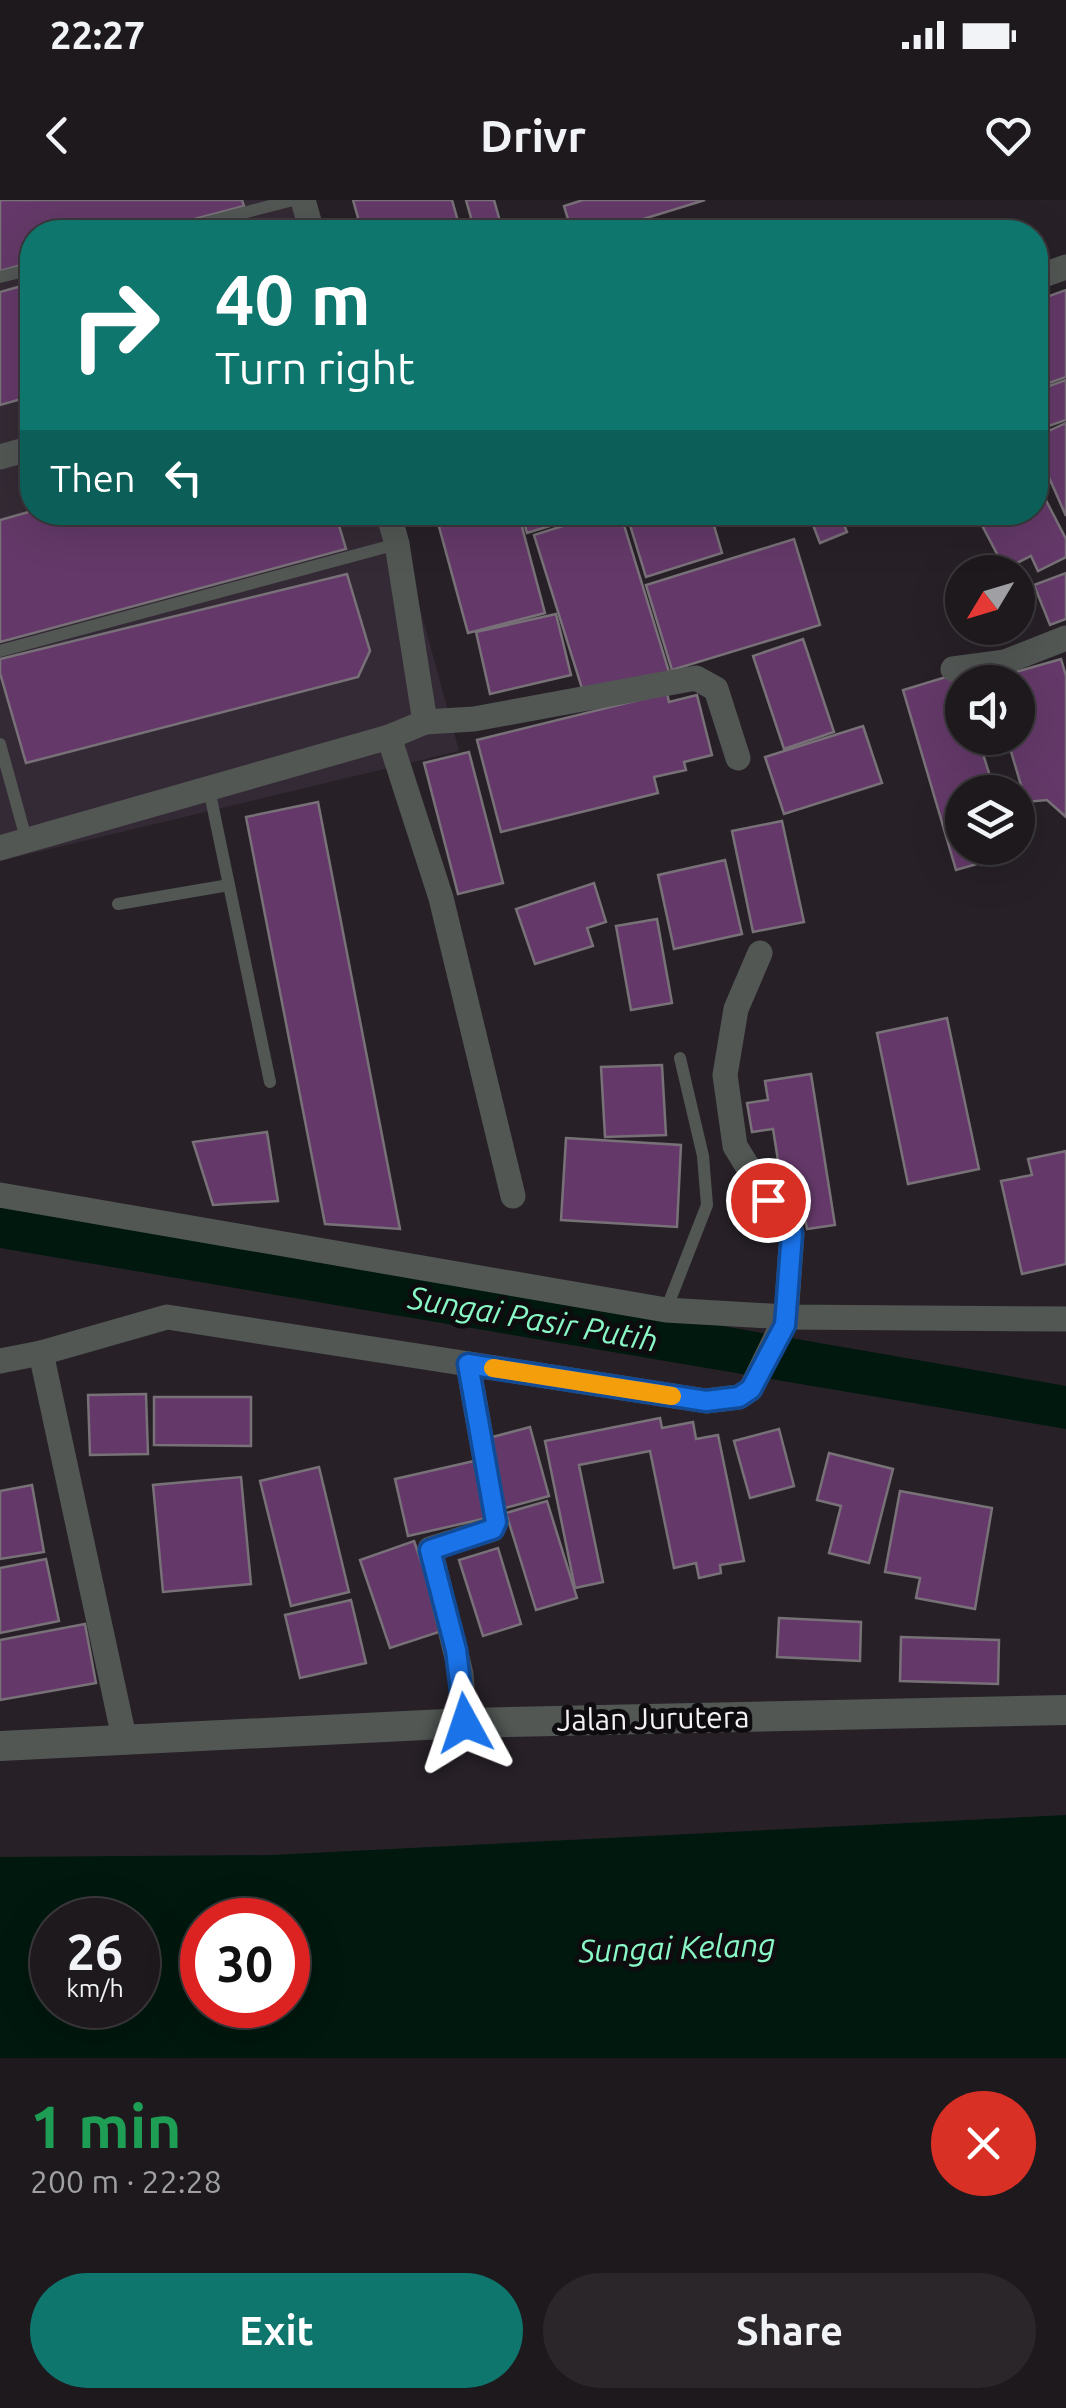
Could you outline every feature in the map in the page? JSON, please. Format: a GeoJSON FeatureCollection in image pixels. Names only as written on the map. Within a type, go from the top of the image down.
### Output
{"type":"FeatureCollection","features":[{"type":"Feature","properties":{"kind":"street"},"geometry":{"type":"LineString","coordinates":[[392,525],[425,722]]}},
{"type":"Feature","properties":{"kind":"street"},"geometry":{"type":"LineString","coordinates":[[983,665],[1005,662],[1066,638]]}},
{"type":"Feature","properties":{"kind":"street"},"geometry":{"type":"LineString","coordinates":[[0,848],[390,737],[425,722],[474,719],[696,678],[716,688],[738,758]]}},
{"type":"Feature","properties":{"kind":"street"},"geometry":{"type":"LineString","coordinates":[[390,737],[441,898],[513,1196]]}},
{"type":"Feature","properties":{"kind":"street"},"geometry":{"type":"LineString","coordinates":[[0,1361],[41,1354],[168,1317],[706,1401],[739,1397],[751,1389],[786,1321],[792,1233],[735,1146],[725,1075],[736,1009],[760,953]]}},
{"type":"Feature","properties":{"kind":"street"},"geometry":{"type":"LineString","coordinates":[[0,1195],[666,1310],[786,1321],[1066,1320]]}},
{"type":"Feature","properties":{"kind":"street"},"geometry":{"type":"LineString","coordinates":[[41,1354],[125,1742]]}},
{"type":"Feature","properties":{"kind":"street"},"geometry":{"type":"LineString","coordinates":[[465,1723],[457,1658],[430,1550],[493,1529],[496,1522],[468,1364]]}},
{"type":"Feature","properties":{"kind":"street","name":"Jalan Jurutera"},"geometry":{"type":"LineString","coordinates":[[0,1746],[465,1723],[1066,1710]]}},
{"type":"Feature","properties":{"kind":"lane"},"geometry":{"type":"LineString","coordinates":[[216,220],[292,200]]}},
{"type":"Feature","properties":{"kind":"lane"},"geometry":{"type":"LineString","coordinates":[[0,651],[397,544]]}},
{"type":"Feature","properties":{"kind":"lane"},"geometry":{"type":"LineString","coordinates":[[0,744],[27,842]]}},
{"type":"Feature","properties":{"kind":"lane"},"geometry":{"type":"LineString","coordinates":[[209,789],[270,1082]]}},
{"type":"Feature","properties":{"kind":"lane"},"geometry":{"type":"LineString","coordinates":[[118,904],[229,885]]}},
{"type":"Feature","properties":{"kind":"lane"},"geometry":{"type":"LineString","coordinates":[[666,1310],[708,1205],[704,1156],[680,1058]]}},
{"type":"Feature","properties":{"kind":"shaded area"},"geometry":{"type":"Polygon","coordinates":[[[0,200],[309,200],[315,220],[20,220],[20,525],[397,525],[459,751],[0,861],[0,200]]]}},
{"type":"Feature","properties":{"kind":"water","name":"Sungai Pasir Putih"},"geometry":{"type":"Polygon","coordinates":[[[0,1200],[1066,1386],[1066,1429],[0,1248],[0,1200]]]}},
{"type":"Feature","properties":{"kind":"water","name":"Sungai Kelang"},"geometry":{"type":"Polygon","coordinates":[[[1066,1815],[1066,2058],[0,2058],[0,1857],[271,1855],[1066,1815]]]}},
{"type":"Feature","properties":{"kind":"building"},"geometry":{"type":"Polygon","coordinates":[[[0,200],[242,200],[244,206],[191,220],[20,220],[20,265],[0,271],[0,200]]]}},
{"type":"Feature","properties":{"kind":"building"},"geometry":{"type":"Polygon","coordinates":[[[353,200],[452,200],[458,220],[359,220],[353,200]]]}},
{"type":"Feature","properties":{"kind":"building"},"geometry":{"type":"Polygon","coordinates":[[[466,200],[494,200],[500,220],[472,220],[466,200]]]}},
{"type":"Feature","properties":{"kind":"building"},"geometry":{"type":"Polygon","coordinates":[[[583,200],[705,200],[640,220],[568,220],[564,206],[583,200]]]}},
{"type":"Feature","properties":{"kind":"building"},"geometry":{"type":"Polygon","coordinates":[[[20,286],[20,399],[0,405],[0,292],[20,286]]]}},
{"type":"Feature","properties":{"kind":"building"},"geometry":{"type":"Polygon","coordinates":[[[1066,290],[1066,377],[1048,383],[1048,296],[1066,290]]]}},
{"type":"Feature","properties":{"kind":"building"},"geometry":{"type":"Polygon","coordinates":[[[1066,380],[1066,420],[1048,426],[1048,386],[1066,380]]]}},
{"type":"Feature","properties":{"kind":"building"},"geometry":{"type":"Polygon","coordinates":[[[1066,423],[1066,516],[1048,475],[1048,431],[1066,423]]]}},
{"type":"Feature","properties":{"kind":"building"},"geometry":{"type":"Polygon","coordinates":[[[1048,504],[1066,539],[1066,557],[1038,571],[1035,555],[998,555],[982,525],[1048,525],[1048,504]]]}},
{"type":"Feature","properties":{"kind":"building"},"geometry":{"type":"Polygon","coordinates":[[[20,514],[20,525],[339,525],[346,549],[0,642],[0,520],[20,514]]]}},
{"type":"Feature","properties":{"kind":"building"},"geometry":{"type":"Polygon","coordinates":[[[439,525],[521,525],[545,613],[468,633],[439,525]]]}},
{"type":"Feature","properties":{"kind":"building"},"geometry":{"type":"Polygon","coordinates":[[[525,525],[553,525],[527,533],[525,525]]]}},
{"type":"Feature","properties":{"kind":"building"},"geometry":{"type":"Polygon","coordinates":[[[566,525],[624,525],[669,672],[585,698],[534,535],[566,525]]]}},
{"type":"Feature","properties":{"kind":"building"},"geometry":{"type":"Polygon","coordinates":[[[630,525],[714,525],[722,553],[646,577],[630,525]]]}},
{"type":"Feature","properties":{"kind":"building"},"geometry":{"type":"Polygon","coordinates":[[[813,525],[844,525],[847,532],[820,543],[813,525]]]}},
{"type":"Feature","properties":{"kind":"building"},"geometry":{"type":"Polygon","coordinates":[[[794,539],[820,625],[672,670],[646,585],[794,539]]]}},
{"type":"Feature","properties":{"kind":"building"},"geometry":{"type":"Polygon","coordinates":[[[1066,573],[1066,619],[1050,625],[1035,585],[1066,573]]]}},
{"type":"Feature","properties":{"kind":"building"},"geometry":{"type":"Polygon","coordinates":[[[347,574],[370,651],[358,677],[26,763],[0,673],[0,659],[347,574]]]}},
{"type":"Feature","properties":{"kind":"building"},"geometry":{"type":"Polygon","coordinates":[[[556,614],[571,675],[490,694],[476,632],[556,614]]]}},
{"type":"Feature","properties":{"kind":"building"},"geometry":{"type":"Polygon","coordinates":[[[803,639],[834,732],[784,749],[753,656],[803,639]]]}},
{"type":"Feature","properties":{"kind":"building"},"geometry":{"type":"Polygon","coordinates":[[[1061,659],[1066,676],[1066,817],[1047,800],[1035,801],[1035,775],[1018,775],[1012,755],[1035,755],[1035,666],[1061,659]]]}},
{"type":"Feature","properties":{"kind":"building"},"geometry":{"type":"Polygon","coordinates":[[[945,677],[945,755],[983,755],[990,775],[945,775],[945,833],[903,690],[945,677]]]}},
{"type":"Feature","properties":{"kind":"building"},"geometry":{"type":"Polygon","coordinates":[[[667,693],[669,702],[697,695],[712,755],[684,762],[686,770],[654,777],[658,793],[501,832],[477,740],[667,693]]]}},
{"type":"Feature","properties":{"kind":"building"},"geometry":{"type":"Polygon","coordinates":[[[863,726],[882,783],[784,814],[765,757],[863,726]]]}},
{"type":"Feature","properties":{"kind":"building"},"geometry":{"type":"Polygon","coordinates":[[[469,752],[503,883],[458,894],[424,763],[469,752]]]}},
{"type":"Feature","properties":{"kind":"building"},"geometry":{"type":"Polygon","coordinates":[[[318,802],[400,1229],[325,1224],[246,817],[318,802]]]}},
{"type":"Feature","properties":{"kind":"building"},"geometry":{"type":"Polygon","coordinates":[[[782,821],[804,922],[753,932],[732,831],[782,821]]]}},
{"type":"Feature","properties":{"kind":"building"},"geometry":{"type":"Polygon","coordinates":[[[725,860],[742,934],[674,949],[658,875],[725,860]]]}},
{"type":"Feature","properties":{"kind":"building"},"geometry":{"type":"Polygon","coordinates":[[[594,883],[606,922],[587,928],[593,946],[535,964],[516,909],[594,883]]]}},
{"type":"Feature","properties":{"kind":"building"},"geometry":{"type":"Polygon","coordinates":[[[657,919],[672,1003],[631,1010],[616,926],[657,919]]]}},
{"type":"Feature","properties":{"kind":"building"},"geometry":{"type":"Polygon","coordinates":[[[947,1018],[979,1169],[908,1184],[877,1033],[947,1018]]]}},
{"type":"Feature","properties":{"kind":"building"},"geometry":{"type":"Polygon","coordinates":[[[662,1065],[666,1135],[605,1137],[601,1067],[662,1065]]]}},
{"type":"Feature","properties":{"kind":"building"},"geometry":{"type":"Polygon","coordinates":[[[811,1074],[835,1225],[807,1229],[800,1189],[783,1192],[773,1129],[752,1132],[747,1103],[768,1100],[765,1081],[811,1074]]]}},
{"type":"Feature","properties":{"kind":"building"},"geometry":{"type":"Polygon","coordinates":[[[267,1132],[278,1201],[213,1205],[193,1142],[267,1132]]]}},
{"type":"Feature","properties":{"kind":"building"},"geometry":{"type":"Polygon","coordinates":[[[566,1138],[681,1145],[677,1227],[561,1220],[566,1138]]]}},
{"type":"Feature","properties":{"kind":"building"},"geometry":{"type":"Polygon","coordinates":[[[1066,1151],[1066,1264],[1022,1274],[1001,1181],[1032,1175],[1028,1159],[1066,1151]]]}},
{"type":"Feature","properties":{"kind":"building"},"geometry":{"type":"Polygon","coordinates":[[[146,1394],[148,1454],[90,1455],[88,1395],[146,1394]]]}},
{"type":"Feature","properties":{"kind":"building"},"geometry":{"type":"Polygon","coordinates":[[[154,1397],[251,1397],[251,1446],[154,1445],[154,1397]]]}},
{"type":"Feature","properties":{"kind":"building"},"geometry":{"type":"Polygon","coordinates":[[[660,1418],[662,1428],[693,1422],[696,1439],[718,1435],[744,1561],[720,1565],[721,1573],[699,1578],[696,1563],[674,1568],[650,1451],[579,1465],[603,1582],[575,1588],[545,1441],[660,1418]]]}},
{"type":"Feature","properties":{"kind":"building"},"geometry":{"type":"Polygon","coordinates":[[[530,1427],[549,1496],[505,1508],[485,1439],[530,1427]]]}},
{"type":"Feature","properties":{"kind":"building"},"geometry":{"type":"Polygon","coordinates":[[[779,1429],[794,1486],[750,1498],[734,1441],[779,1429]]]}},
{"type":"Feature","properties":{"kind":"building"},"geometry":{"type":"Polygon","coordinates":[[[829,1453],[893,1469],[869,1563],[829,1553],[841,1506],[817,1500],[829,1453]]]}},
{"type":"Feature","properties":{"kind":"building"},"geometry":{"type":"Polygon","coordinates":[[[474,1461],[487,1518],[408,1536],[395,1479],[474,1461]]]}},
{"type":"Feature","properties":{"kind":"building"},"geometry":{"type":"Polygon","coordinates":[[[319,1467],[349,1592],[291,1606],[260,1481],[319,1467]]]}},
{"type":"Feature","properties":{"kind":"building"},"geometry":{"type":"Polygon","coordinates":[[[241,1477],[251,1584],[163,1592],[153,1485],[241,1477]]]}},
{"type":"Feature","properties":{"kind":"building"},"geometry":{"type":"Polygon","coordinates":[[[32,1485],[44,1552],[0,1559],[0,1491],[32,1485]]]}},
{"type":"Feature","properties":{"kind":"building"},"geometry":{"type":"Polygon","coordinates":[[[900,1491],[992,1508],[975,1609],[916,1598],[920,1578],[885,1572],[900,1491]]]}},
{"type":"Feature","properties":{"kind":"building"},"geometry":{"type":"Polygon","coordinates":[[[547,1501],[577,1598],[536,1610],[506,1513],[547,1501]]]}},
{"type":"Feature","properties":{"kind":"building"},"geometry":{"type":"Polygon","coordinates":[[[414,1541],[445,1630],[390,1648],[360,1560],[414,1541]]]}},
{"type":"Feature","properties":{"kind":"building"},"geometry":{"type":"Polygon","coordinates":[[[498,1548],[521,1624],[483,1636],[459,1560],[498,1548]]]}},
{"type":"Feature","properties":{"kind":"building"},"geometry":{"type":"Polygon","coordinates":[[[46,1559],[59,1621],[0,1633],[0,1568],[46,1559]]]}},
{"type":"Feature","properties":{"kind":"building"},"geometry":{"type":"Polygon","coordinates":[[[351,1600],[366,1663],[300,1678],[285,1615],[351,1600]]]}},
{"type":"Feature","properties":{"kind":"building"},"geometry":{"type":"Polygon","coordinates":[[[779,1618],[861,1622],[860,1661],[777,1657],[779,1618]]]}},
{"type":"Feature","properties":{"kind":"building"},"geometry":{"type":"Polygon","coordinates":[[[85,1624],[96,1683],[0,1700],[0,1640],[85,1624]]]}},
{"type":"Feature","properties":{"kind":"building"},"geometry":{"type":"Polygon","coordinates":[[[901,1637],[999,1640],[998,1684],[900,1681],[901,1637]]]}},
{"type":"Feature","properties":{"kind":"slow traffic"},"geometry":{"type":"LineString","coordinates":[[493,1368],[672,1396]]}},
{"type":"Feature","properties":{"kind":"route"},"geometry":{"type":"LineString","coordinates":[[465,1723],[456,1650],[430,1550],[493,1529],[496,1522],[468,1364],[706,1401],[739,1397],[751,1389],[785,1325],[792,1233],[784,1216],[768,1200]]}}]}
